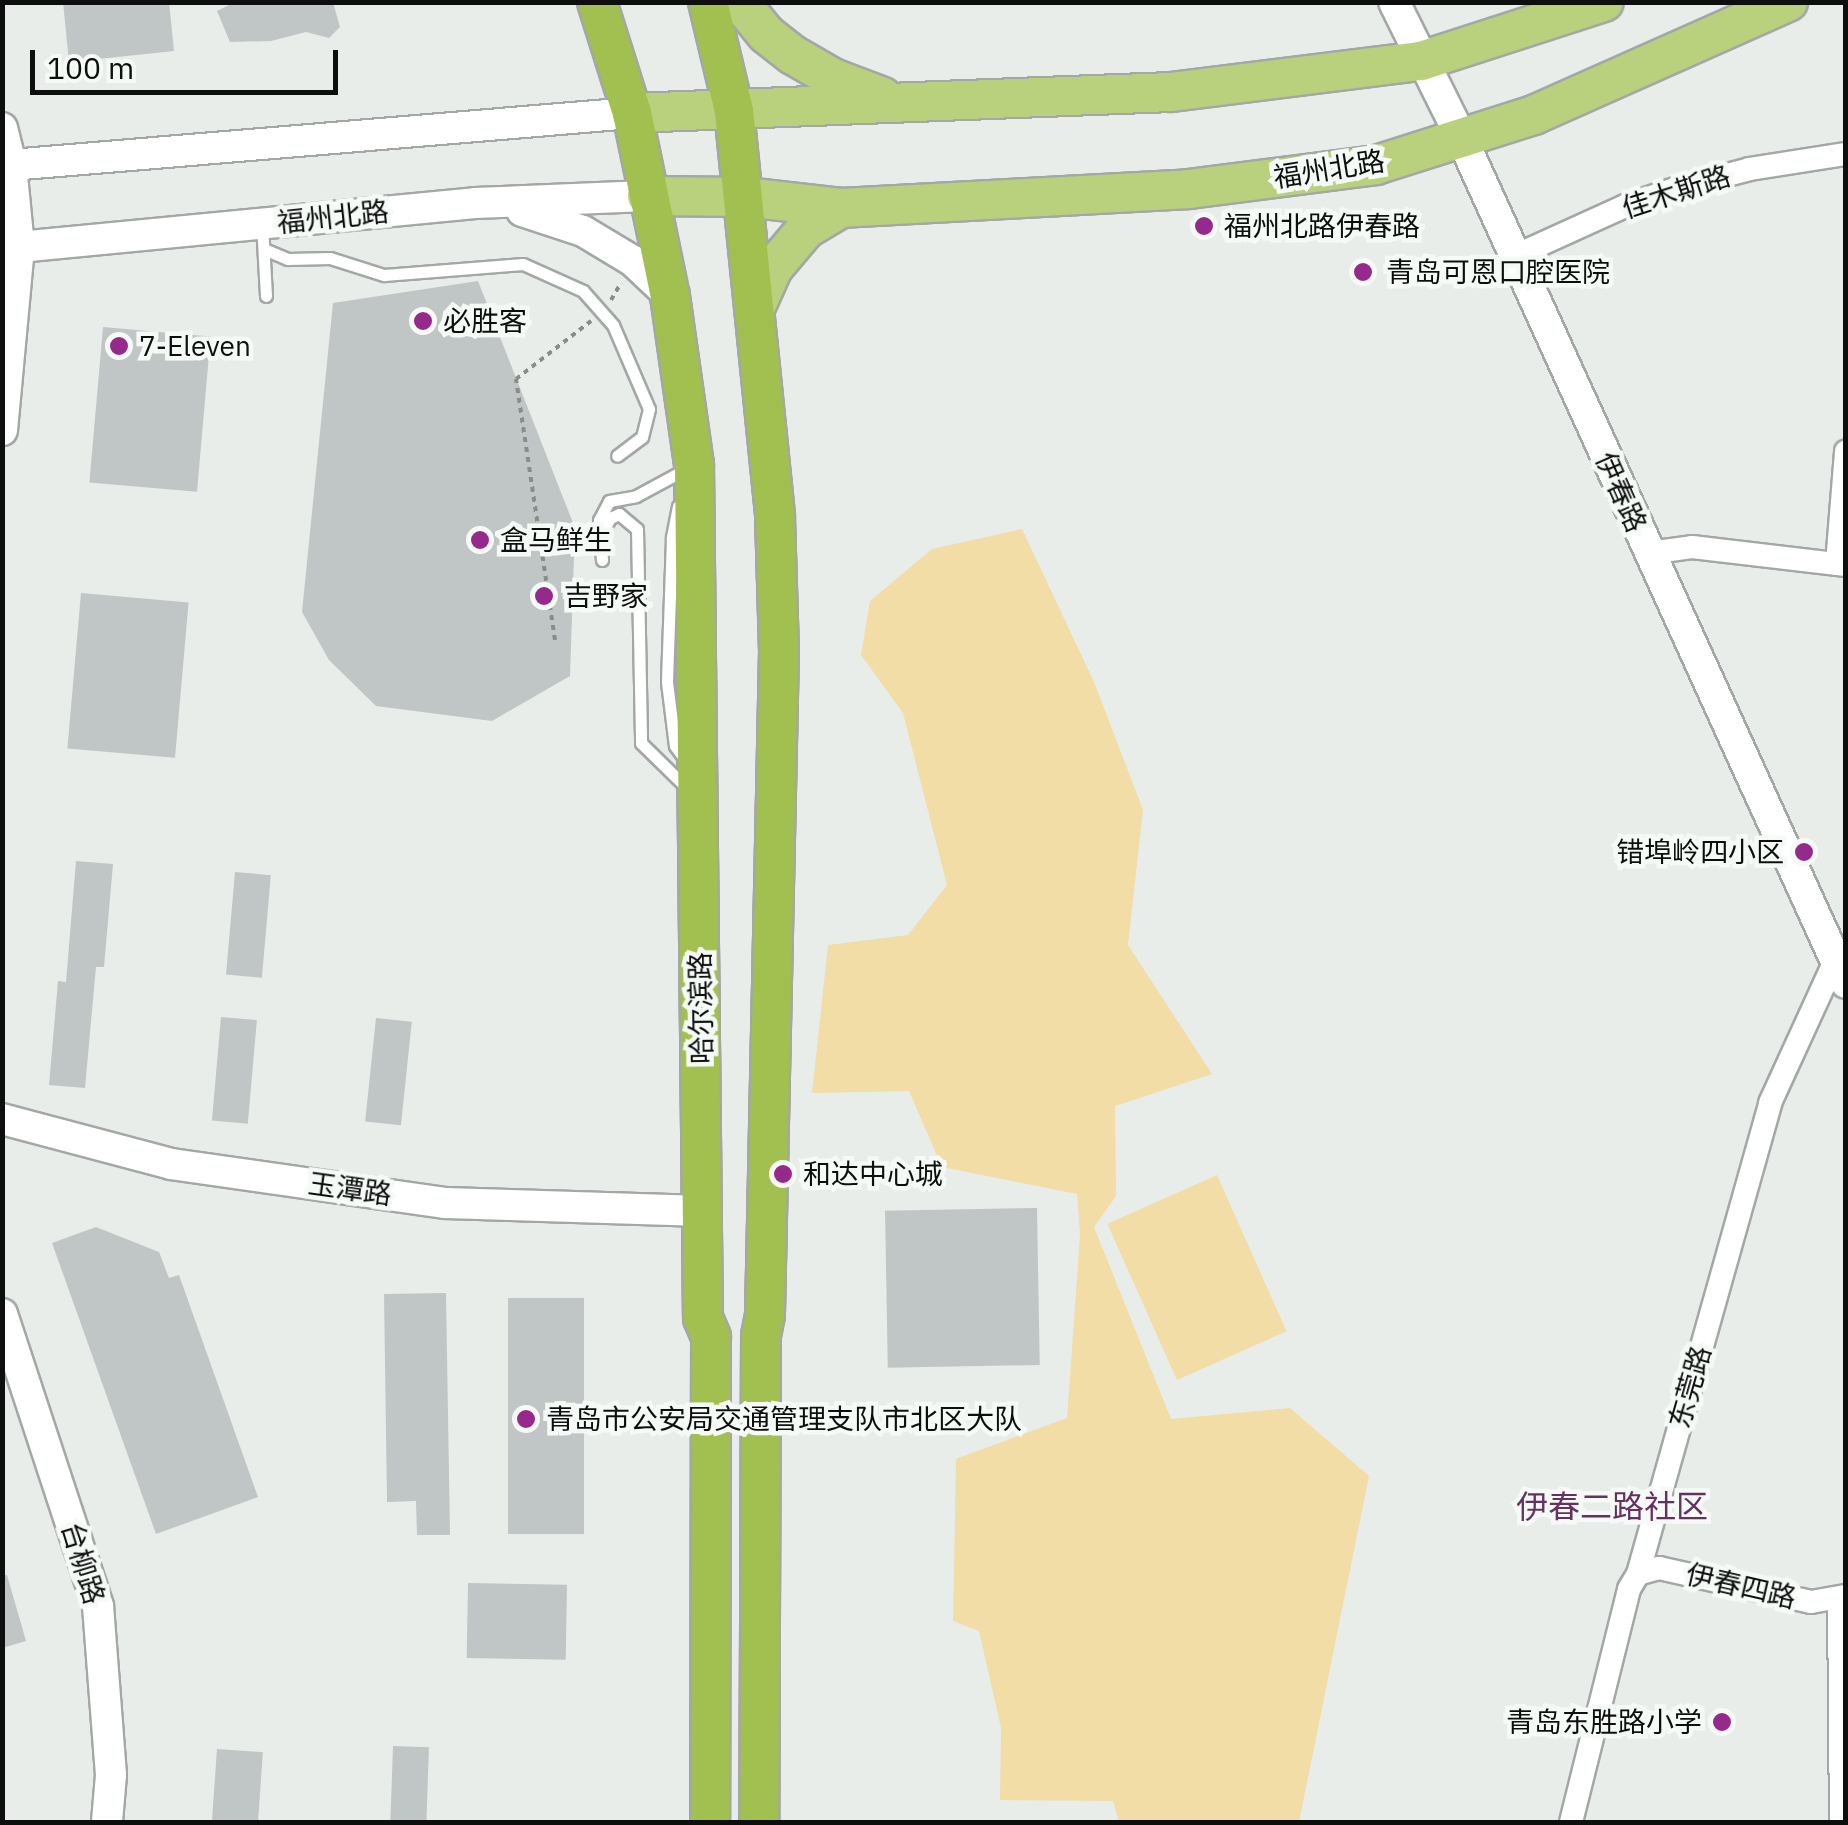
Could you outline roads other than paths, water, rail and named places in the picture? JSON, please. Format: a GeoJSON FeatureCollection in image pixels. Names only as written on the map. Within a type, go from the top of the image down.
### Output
{"type":"FeatureCollection","features":[{"type":"Feature","properties":{"kind":"highway"},"geometry":{"type":"LineString","coordinates":[[597,2],[632,113]]}},
{"type":"Feature","properties":{"kind":"highway"},"geometry":{"type":"LineString","coordinates":[[708,2],[734,111],[775,517],[778,651],[766,1315],[761,1336],[759,1822]]}},
{"type":"Feature","properties":{"kind":"highway","name":"哈尔滨路"},"geometry":{"type":"LineString","coordinates":[[632,113],[670,296],[694,464],[703,1318],[711,1338],[710,1822]]}},
{"type":"Feature","properties":{"kind":"main road"},"geometry":{"type":"LineString","coordinates":[[740,2],[766,34],[793,55],[833,78],[895,102]]}},
{"type":"Feature","properties":{"kind":"main road"},"geometry":{"type":"LineString","coordinates":[[632,113],[1171,92],[1421,61],[1604,2]]}},
{"type":"Feature","properties":{"kind":"main road","name":"福州北路"},"geometry":{"type":"LineString","coordinates":[[647,196],[744,197],[841,208],[1189,188],[1376,165],[1534,115],[1788,2]]}},
{"type":"Feature","properties":{"kind":"main road"},"geometry":{"type":"LineString","coordinates":[[756,306],[773,268],[806,229],[841,208]]}},
{"type":"Feature","properties":{"kind":"street","name":"伊春路"},"geometry":{"type":"LineString","coordinates":[[1394,2],[1462,140],[1842,968]]}},
{"type":"Feature","properties":{"kind":"street"},"geometry":{"type":"LineString","coordinates":[[11,165],[632,113]]}},
{"type":"Feature","properties":{"kind":"street"},"geometry":{"type":"LineString","coordinates":[[2,128],[11,165],[19,248],[2,430]]}},
{"type":"Feature","properties":{"kind":"street","name":"佳木斯路"},"geometry":{"type":"LineString","coordinates":[[1514,256],[1625,206],[1678,188],[1750,169],[1846,154]]}},
{"type":"Feature","properties":{"kind":"street","name":"福州北路"},"geometry":{"type":"LineString","coordinates":[[19,248],[263,236],[475,202],[647,196]]}},
{"type":"Feature","properties":{"kind":"street"},"geometry":{"type":"LineString","coordinates":[[475,202],[541,214],[583,230],[634,261],[670,296]]}},
{"type":"Feature","properties":{"kind":"street"},"geometry":{"type":"LineString","coordinates":[[1649,553],[1692,547],[1841,564],[1846,451]]}},
{"type":"Feature","properties":{"kind":"street","name":"东莞路"},"geometry":{"type":"LineString","coordinates":[[1571,1822],[1630,1589],[1638,1574],[1770,1103],[1842,968]]}},
{"type":"Feature","properties":{"kind":"street","name":"玉潭路"},"geometry":{"type":"LineString","coordinates":[[2,1118],[171,1164],[445,1203],[704,1211]]}},
{"type":"Feature","properties":{"kind":"street","name":"台柳路"},"geometry":{"type":"LineString","coordinates":[[2,1314],[98,1606],[111,1775],[107,1822]]}},
{"type":"Feature","properties":{"kind":"street","name":"伊春四路"},"geometry":{"type":"LineString","coordinates":[[1638,1574],[1660,1568],[1810,1602],[1842,1597]]}},
{"type":"Feature","properties":{"kind":"street"},"geometry":{"type":"LineString","coordinates":[[1841,1822],[1842,1597]]}},
{"type":"Feature","properties":{"kind":"lane"},"geometry":{"type":"LineString","coordinates":[[263,236],[266,296]]}},
{"type":"Feature","properties":{"kind":"lane"},"geometry":{"type":"LineString","coordinates":[[263,236],[288,259],[330,258],[384,275],[523,264],[583,291],[604,311],[649,410],[642,437],[617,456]]}},
{"type":"Feature","properties":{"kind":"lane"},"geometry":{"type":"LineString","coordinates":[[602,560],[602,510],[609,501],[636,496],[694,464]]}},
{"type":"Feature","properties":{"kind":"lane"},"geometry":{"type":"LineString","coordinates":[[600,536],[610,518],[619,514],[636,528],[641,743],[699,786]]}},
{"type":"Feature","properties":{"kind":"place","name":"福州北路伊春路"},"geometry":{"type":"Point","coordinates":[1204,226]}},
{"type":"Feature","properties":{"kind":"place","name":"青岛可恩口腔医院"},"geometry":{"type":"Point","coordinates":[1363,272]}},
{"type":"Feature","properties":{"kind":"place","name":"必胜客"},"geometry":{"type":"Point","coordinates":[423,321]}},
{"type":"Feature","properties":{"kind":"place","name":"7-Eleven"},"geometry":{"type":"Point","coordinates":[119,346]}},
{"type":"Feature","properties":{"kind":"place","name":"盒马鲜生"},"geometry":{"type":"Point","coordinates":[480,540]}},
{"type":"Feature","properties":{"kind":"place","name":"吉野家"},"geometry":{"type":"Point","coordinates":[544,596]}},
{"type":"Feature","properties":{"kind":"place","name":"错埠岭四小区"},"geometry":{"type":"Point","coordinates":[1804,852]}},
{"type":"Feature","properties":{"kind":"place","name":"和达中心城"},"geometry":{"type":"Point","coordinates":[783,1174]}},
{"type":"Feature","properties":{"kind":"place","name":"青岛市公安局交通管理支队市北区大队"},"geometry":{"type":"Point","coordinates":[526,1419]}},
{"type":"Feature","properties":{"kind":"place","name":"青岛东胜路小学"},"geometry":{"type":"Point","coordinates":[1722,1722]}},
{"type":"Feature","properties":{"kind":"district","name":"伊春二路社区"},"geometry":{"type":"Point","coordinates":[1612,1506]}}]}
